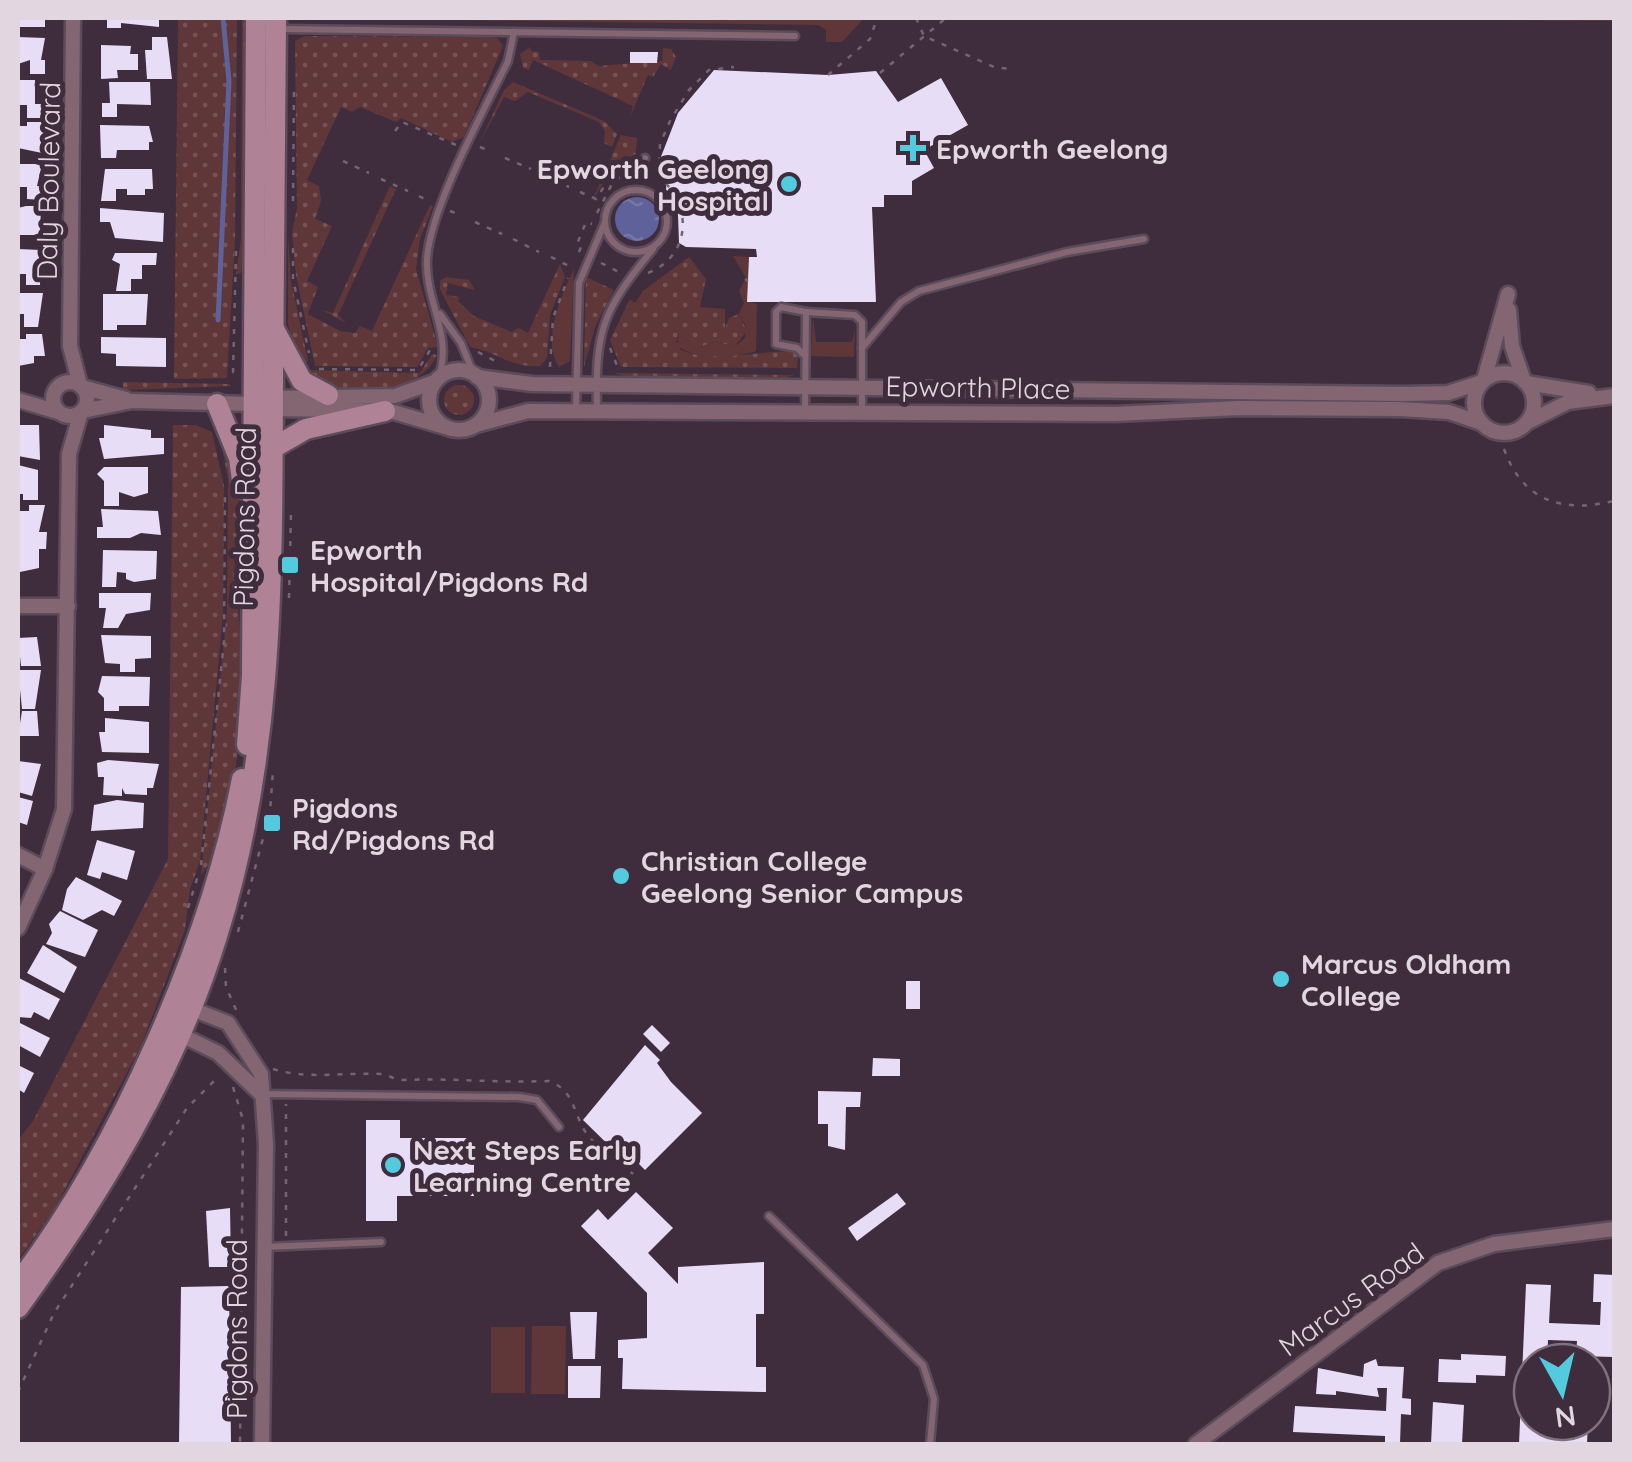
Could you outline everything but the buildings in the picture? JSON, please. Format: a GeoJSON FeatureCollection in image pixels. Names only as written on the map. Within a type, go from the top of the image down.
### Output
{"type":"FeatureCollection","features":[{"type":"Feature","properties":{"kind":"street","name":"Daly Boulevard"},"geometry":{"type":"LineString","coordinates":[[73,18],[70,346],[81,386]]}},
{"type":"Feature","properties":{"kind":"street","name":"Pigdons Road"},"geometry":{"type":"LineString","coordinates":[[18,1308],[105,1181],[237,866],[258,764],[270,654],[273,448],[267,403],[256,18]]}},
{"type":"Feature","properties":{"kind":"street","name":"Pigdons Road"},"geometry":{"type":"LineString","coordinates":[[181,1005],[232,819],[248,737],[274,328],[276,23]]}},
{"type":"Feature","properties":{"kind":"street"},"geometry":{"type":"LineString","coordinates":[[1527,423],[1534,404],[1512,346],[1508,294],[1483,382],[1473,402],[1480,423],[1504,441],[1527,423],[1568,402],[1612,396]]}},
{"type":"Feature","properties":{"kind":"street"},"geometry":{"type":"LineString","coordinates":[[274,328],[302,381],[328,396]]}},
{"type":"Feature","properties":{"kind":"street","name":"Daly Boulevard"},"geometry":{"type":"LineString","coordinates":[[57,387],[70,346]]}},
{"type":"Feature","properties":{"kind":"street"},"geometry":{"type":"LineString","coordinates":[[18,400],[68,382],[132,401],[267,403],[385,411],[461,430],[476,425],[488,402],[476,376],[455,370],[394,396],[328,396],[267,403]]}},
{"type":"Feature","properties":{"kind":"street"},"geometry":{"type":"LineString","coordinates":[[1483,382],[1501,373],[1525,382],[1612,396]]}},
{"type":"Feature","properties":{"kind":"street","name":"Epworth Place"},"geometry":{"type":"LineString","coordinates":[[476,376],[576,384],[1438,394],[1483,382]]}},
{"type":"Feature","properties":{"kind":"street"},"geometry":{"type":"LineString","coordinates":[[437,380],[429,404],[434,418],[445,427]]}},
{"type":"Feature","properties":{"kind":"street"},"geometry":{"type":"LineString","coordinates":[[69,454],[88,399],[81,386]]}},
{"type":"Feature","properties":{"kind":"street"},"geometry":{"type":"LineString","coordinates":[[18,928],[45,869],[64,809],[69,454],[52,398],[57,387]]}},
{"type":"Feature","properties":{"kind":"street"},"geometry":{"type":"LineString","coordinates":[[18,400],[59,413],[132,401]]}},
{"type":"Feature","properties":{"kind":"street"},"geometry":{"type":"LineString","coordinates":[[217,404],[243,480],[244,638],[252,674]]}},
{"type":"Feature","properties":{"kind":"street","name":"Epworth Place"},"geometry":{"type":"LineString","coordinates":[[476,425],[509,413],[597,410],[1116,414],[1239,408],[1450,412],[1480,423]]}},
{"type":"Feature","properties":{"kind":"street"},"geometry":{"type":"LineString","coordinates":[[273,448],[306,429],[385,411]]}},
{"type":"Feature","properties":{"kind":"street"},"geometry":{"type":"LineString","coordinates":[[18,606],[68,606]]}},
{"type":"Feature","properties":{"kind":"street"},"geometry":{"type":"LineString","coordinates":[[18,856],[45,869]]}},
{"type":"Feature","properties":{"kind":"street","name":"Pigdons Road"},"geometry":{"type":"LineString","coordinates":[[181,1005],[231,1026],[260,1070],[266,1144],[262,1444]]}},
{"type":"Feature","properties":{"kind":"street","name":"Pigdons Road"},"geometry":{"type":"LineString","coordinates":[[18,1283],[109,1140],[171,1030]]}},
{"type":"Feature","properties":{"kind":"street"},"geometry":{"type":"LineString","coordinates":[[171,1030],[227,1065],[261,1094]]}},
{"type":"Feature","properties":{"kind":"street","name":"Marcus Road"},"geometry":{"type":"LineString","coordinates":[[1196,1444],[1438,1264],[1494,1244],[1614,1229]]}},
{"type":"Feature","properties":{"kind":"lane"},"geometry":{"type":"LineString","coordinates":[[276,23],[514,32],[795,36]]}},
{"type":"Feature","properties":{"kind":"lane"},"geometry":{"type":"LineString","coordinates":[[437,380],[444,351],[427,280],[432,234],[508,62],[514,32]]}},
{"type":"Feature","properties":{"kind":"lane"},"geometry":{"type":"LineString","coordinates":[[576,411],[579,283],[617,196],[646,192],[663,205],[667,226],[605,320],[596,347],[597,410]]}},
{"type":"Feature","properties":{"kind":"lane"},"geometry":{"type":"LineString","coordinates":[[604,222],[612,241],[628,251],[657,244]]}},
{"type":"Feature","properties":{"kind":"lane"},"geometry":{"type":"LineString","coordinates":[[862,348],[901,302],[919,291],[1067,252],[1144,239]]}},
{"type":"Feature","properties":{"kind":"lane"},"geometry":{"type":"LineString","coordinates":[[805,356],[797,348],[776,344],[776,312],[781,306],[855,316],[862,322],[862,410]]}},
{"type":"Feature","properties":{"kind":"lane"},"geometry":{"type":"LineString","coordinates":[[436,309],[461,343],[476,376]]}},
{"type":"Feature","properties":{"kind":"lane"},"geometry":{"type":"LineString","coordinates":[[805,410],[806,312]]}},
{"type":"Feature","properties":{"kind":"lane"},"geometry":{"type":"LineString","coordinates":[[261,1094],[519,1097],[537,1100],[560,1127]]}},
{"type":"Feature","properties":{"kind":"lane"},"geometry":{"type":"LineString","coordinates":[[770,1216],[923,1366],[934,1398],[930,1444]]}},
{"type":"Feature","properties":{"kind":"lane"},"geometry":{"type":"LineString","coordinates":[[264,1247],[382,1242]]}},
{"type":"Feature","properties":{"kind":"path"},"geometry":{"type":"LineString","coordinates":[[828,74],[870,39],[877,18]]}},
{"type":"Feature","properties":{"kind":"path"},"geometry":{"type":"LineString","coordinates":[[916,18],[924,36],[994,67],[1010,69]]}},
{"type":"Feature","properties":{"kind":"path"},"geometry":{"type":"LineString","coordinates":[[880,73],[946,18]]}},
{"type":"Feature","properties":{"kind":"path"},"geometry":{"type":"LineString","coordinates":[[658,176],[660,144],[682,99],[709,70],[734,67]]}},
{"type":"Feature","properties":{"kind":"path"},"geometry":{"type":"LineString","coordinates":[[292,72],[293,210]]}},
{"type":"Feature","properties":{"kind":"path"},"geometry":{"type":"LineString","coordinates":[[396,132],[402,122],[450,144],[463,138]]}},
{"type":"Feature","properties":{"kind":"path"},"geometry":{"type":"LineString","coordinates":[[478,146],[492,152]]}},
{"type":"Feature","properties":{"kind":"path"},"geometry":{"type":"LineString","coordinates":[[505,158],[531,170]]}},
{"type":"Feature","properties":{"kind":"path"},"geometry":{"type":"LineString","coordinates":[[343,161],[370,174]]}},
{"type":"Feature","properties":{"kind":"path"},"geometry":{"type":"LineString","coordinates":[[580,192],[596,199],[612,174],[635,166],[651,172]]}},
{"type":"Feature","properties":{"kind":"path"},"geometry":{"type":"LineString","coordinates":[[542,175],[569,187]]}},
{"type":"Feature","properties":{"kind":"path"},"geometry":{"type":"LineString","coordinates":[[381,179],[408,191]]}},
{"type":"Feature","properties":{"kind":"path"},"geometry":{"type":"LineString","coordinates":[[419,196],[434,203]]}},
{"type":"Feature","properties":{"kind":"path"},"geometry":{"type":"LineString","coordinates":[[449,210],[462,216]]}},
{"type":"Feature","properties":{"kind":"path"},"geometry":{"type":"LineString","coordinates":[[475,222],[502,234]]}},
{"type":"Feature","properties":{"kind":"path"},"geometry":{"type":"LineString","coordinates":[[513,240],[539,252]]}},
{"type":"Feature","properties":{"kind":"path"},"geometry":{"type":"LineString","coordinates":[[292,244],[293,279],[312,369],[418,370],[430,350],[437,351]]}},
{"type":"Feature","properties":{"kind":"path"},"geometry":{"type":"LineString","coordinates":[[677,247],[686,248]]}},
{"type":"Feature","properties":{"kind":"path"},"geometry":{"type":"LineString","coordinates":[[551,257],[573,267]]}},
{"type":"Feature","properties":{"kind":"path"},"geometry":{"type":"LineString","coordinates":[[594,260],[626,275]]}},
{"type":"Feature","properties":{"kind":"path"},"geometry":{"type":"LineString","coordinates":[[473,351],[514,368]]}},
{"type":"Feature","properties":{"kind":"path"},"geometry":{"type":"LineString","coordinates":[[543,368],[550,368]]}},
{"type":"Feature","properties":{"kind":"path"},"geometry":{"type":"LineString","coordinates":[[1504,441],[1524,484],[1548,503],[1579,506],[1614,500]]}},
{"type":"Feature","properties":{"kind":"path"},"geometry":{"type":"LineString","coordinates":[[188,917],[202,863],[224,641],[226,482]]}},
{"type":"Feature","properties":{"kind":"path"},"geometry":{"type":"LineString","coordinates":[[18,1392],[64,1297],[187,1108],[227,1065]]}},
{"type":"Feature","properties":{"kind":"path"},"geometry":{"type":"LineString","coordinates":[[227,1065],[243,1120],[240,1444]]}},
{"type":"Feature","properties":{"kind":"path"},"geometry":{"type":"LineString","coordinates":[[290,1071],[322,1077],[381,1074],[402,1080],[420,1076],[447,1082],[472,1078],[496,1082],[548,1081],[573,1100],[588,1135],[611,1160],[633,1174]]}},
{"type":"Feature","properties":{"kind":"path"},"geometry":{"type":"LineString","coordinates":[[286,1102],[286,1237]]}},
{"type":"Feature","properties":{"kind":"shaded area"},"geometry":{"type":"Polygon","coordinates":[[[178,18],[237,18],[235,239],[227,378],[174,379],[178,18]]]}},
{"type":"Feature","properties":{"kind":"shaded area"},"geometry":{"type":"Polygon","coordinates":[[[242,18],[249,18],[248,242],[241,273],[236,274],[241,240],[242,18]]]}},
{"type":"Feature","properties":{"kind":"shaded area"},"geometry":{"type":"Polygon","coordinates":[[[304,18],[864,18],[842,42],[826,42],[826,30],[818,25],[304,18]]]}},
{"type":"Feature","properties":{"kind":"shaded area"},"geometry":{"type":"Polygon","coordinates":[[[1258,18],[1614,18],[1614,21],[1258,18]]]}},
{"type":"Feature","properties":{"kind":"shaded area"},"geometry":{"type":"Polygon","coordinates":[[[305,36],[487,37],[497,38],[503,46],[464,137],[452,142],[401,118],[396,122],[360,107],[352,112],[341,107],[307,180],[319,186],[321,201],[315,219],[332,226],[307,281],[318,287],[308,314],[340,331],[355,333],[360,326],[372,331],[430,205],[433,206],[420,239],[416,269],[438,347],[428,348],[417,367],[315,366],[296,275],[292,233],[297,208],[295,41],[305,36]]]}},
{"type":"Feature","properties":{"kind":"shaded area"},"geometry":{"type":"Polygon","coordinates":[[[530,47],[531,51],[539,52],[540,60],[591,61],[598,66],[662,61],[663,48],[671,49],[676,57],[671,70],[661,64],[653,77],[648,75],[630,117],[633,106],[533,60],[529,70],[523,68],[520,54],[530,47]]]}},
{"type":"Feature","properties":{"kind":"shaded area"},"geometry":{"type":"Polygon","coordinates":[[[513,82],[604,121],[617,134],[612,147],[604,143],[605,131],[599,122],[528,92],[515,101],[504,97],[479,144],[504,90],[513,82]]]}},
{"type":"Feature","properties":{"kind":"shaded area"},"geometry":{"type":"Polygon","coordinates":[[[621,135],[637,138],[635,163],[612,170],[594,197],[621,135]]]}},
{"type":"Feature","properties":{"kind":"shaded area"},"geometry":{"type":"Polygon","coordinates":[[[390,186],[396,189],[338,315],[346,323],[322,310],[333,313],[390,186]]]}},
{"type":"Feature","properties":{"kind":"shaded area"},"geometry":{"type":"Polygon","coordinates":[[[288,234],[291,281],[308,361],[300,365],[288,324],[288,234]]]}},
{"type":"Feature","properties":{"kind":"shaded area"},"geometry":{"type":"Polygon","coordinates":[[[733,256],[749,257],[747,301],[757,304],[756,351],[715,356],[684,350],[677,345],[679,334],[696,349],[713,342],[735,346],[745,338],[746,326],[739,314],[744,303],[739,291],[746,278],[733,256]]]}},
{"type":"Feature","properties":{"kind":"shaded area"},"geometry":{"type":"Polygon","coordinates":[[[689,257],[706,279],[700,307],[725,309],[725,329],[729,318],[739,314],[747,331],[735,346],[713,342],[696,349],[679,334],[676,342],[681,350],[706,356],[794,351],[798,355],[797,368],[621,367],[610,340],[630,299],[635,303],[643,291],[689,257]]]}},
{"type":"Feature","properties":{"kind":"shaded area"},"geometry":{"type":"Polygon","coordinates":[[[560,264],[565,277],[550,315],[547,358],[540,366],[511,362],[470,347],[440,289],[440,281],[446,277],[469,280],[475,290],[448,283],[446,295],[459,297],[458,301],[474,316],[511,332],[519,328],[528,333],[560,264]]]}},
{"type":"Feature","properties":{"kind":"shaded area"},"geometry":{"type":"Polygon","coordinates":[[[574,269],[570,361],[559,367],[552,331],[574,269]]]}},
{"type":"Feature","properties":{"kind":"shaded area"},"geometry":{"type":"Polygon","coordinates":[[[586,277],[614,290],[595,327],[584,367],[586,277]]]}},
{"type":"Feature","properties":{"kind":"shaded area"},"geometry":{"type":"Polygon","coordinates":[[[813,316],[816,342],[852,342],[855,329],[854,357],[811,356],[813,316]]]}},
{"type":"Feature","properties":{"kind":"shaded area"},"geometry":{"type":"Polygon","coordinates":[[[432,354],[437,355],[427,369],[412,380],[374,391],[334,388],[303,370],[420,373],[432,354]]]}},
{"type":"Feature","properties":{"kind":"shaded area"},"geometry":{"type":"Polygon","coordinates":[[[615,373],[794,375],[627,377],[615,373]]]}},
{"type":"Feature","properties":{"kind":"shaded area"},"geometry":{"type":"Polygon","coordinates":[[[123,382],[229,384],[231,386],[123,390],[123,382]]]}},
{"type":"Feature","properties":{"kind":"shaded area"},"geometry":{"type":"Polygon","coordinates":[[[459,385],[470,389],[474,400],[470,411],[459,415],[448,411],[444,400],[448,389],[459,385]]]}},
{"type":"Feature","properties":{"kind":"shaded area"},"geometry":{"type":"Polygon","coordinates":[[[173,425],[196,425],[212,432],[224,486],[223,615],[200,861],[190,889],[185,930],[141,1046],[55,1208],[18,1260],[18,1140],[33,1121],[168,859],[173,425]]]}},
{"type":"Feature","properties":{"kind":"shaded area"},"geometry":{"type":"Polygon","coordinates":[[[225,438],[239,491],[238,608],[245,680],[236,765],[223,825],[213,859],[201,875],[227,610],[228,480],[221,440],[225,438]]]}},
{"type":"Feature","properties":{"kind":"shaded area"},"geometry":{"type":"Polygon","coordinates":[[[532,1326],[566,1326],[565,1394],[531,1394],[532,1326]]]}},
{"type":"Feature","properties":{"kind":"shaded area"},"geometry":{"type":"Polygon","coordinates":[[[491,1327],[525,1327],[525,1393],[491,1393],[491,1327]]]}},
{"type":"Feature","properties":{"kind":"water"},"geometry":{"type":"Polygon","coordinates":[[[637,197],[653,203],[659,219],[653,235],[637,241],[621,235],[615,219],[621,203],[637,197]]]}},
{"type":"Feature","properties":{"kind":"waterway"},"geometry":{"type":"LineString","coordinates":[[218,320],[229,81],[223,18]]}},
{"type":"Feature","properties":{"kind":"place","name":"Epworth Geelong"},"geometry":{"type":"Point","coordinates":[913,148]}},
{"type":"Feature","properties":{"kind":"place","name":"Epworth Geelong Hospital"},"geometry":{"type":"Point","coordinates":[789,184]}},
{"type":"Feature","properties":{"kind":"place","name":"Epworth Hospital/Pigdons Rd"},"geometry":{"type":"Point","coordinates":[290,565]}},
{"type":"Feature","properties":{"kind":"place","name":"Pigdons Rd/Pigdons Rd"},"geometry":{"type":"Point","coordinates":[272,823]}},
{"type":"Feature","properties":{"kind":"place","name":"Christian College Geelong Senior Campus"},"geometry":{"type":"Point","coordinates":[621,876]}},
{"type":"Feature","properties":{"kind":"place","name":"Marcus Oldham College"},"geometry":{"type":"Point","coordinates":[1281,979]}},
{"type":"Feature","properties":{"kind":"place","name":"Next Steps Early Learning Centre"},"geometry":{"type":"Point","coordinates":[393,1165]}}]}
